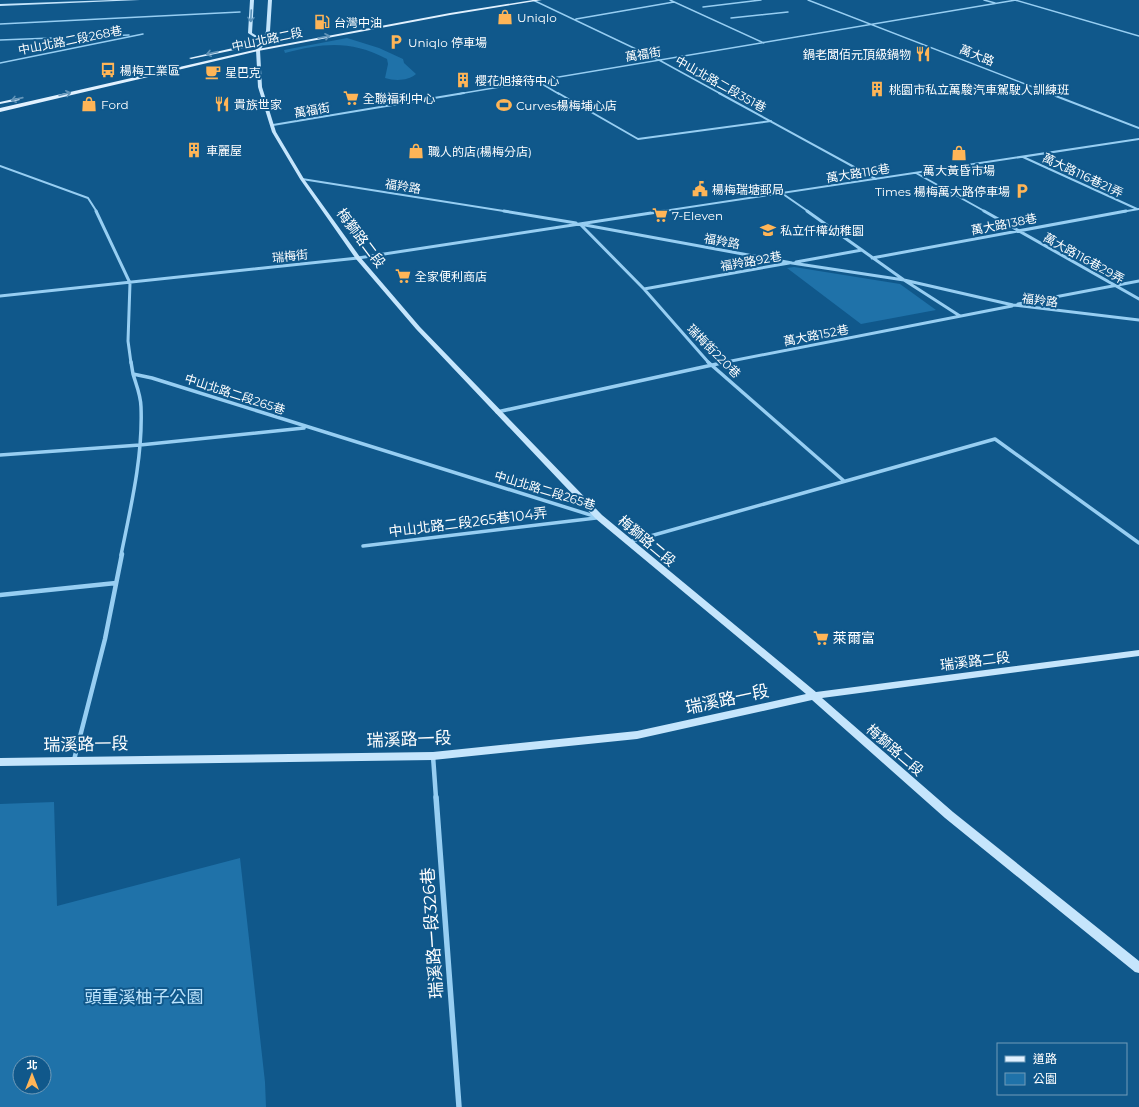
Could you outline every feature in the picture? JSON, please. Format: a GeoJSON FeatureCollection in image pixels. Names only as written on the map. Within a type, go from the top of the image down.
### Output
{"type":"FeatureCollection","features":[{"type":"Feature","properties":{"kind":"main road"},"geometry":{"type":"LineString","coordinates":[[428,13],[510,0]]}},
{"type":"Feature","properties":{"kind":"main road","name":"中山北路二段"},"geometry":{"type":"LineString","coordinates":[[0,110],[257,47],[536,0]]}},
{"type":"Feature","properties":{"kind":"main road","name":"中山北路二段"},"geometry":{"type":"LineString","coordinates":[[257,47],[264,42],[272,41]]}},
{"type":"Feature","properties":{"kind":"main road","name":"中山北路二段"},"geometry":{"type":"LineString","coordinates":[[186,60],[248,46]]}},
{"type":"Feature","properties":{"kind":"main road"},"geometry":{"type":"LineString","coordinates":[[0,103],[23,97]]}},
{"type":"Feature","properties":{"kind":"street"},"geometry":{"type":"LineString","coordinates":[[0,5],[138,0]]}},
{"type":"Feature","properties":{"kind":"street"},"geometry":{"type":"LineString","coordinates":[[252,0],[250,33],[264,42],[268,31],[270,0]]}},
{"type":"Feature","properties":{"kind":"street","name":"中山北路二段351巷"},"geometry":{"type":"LineString","coordinates":[[536,0],[659,60],[876,179]]}},
{"type":"Feature","properties":{"kind":"street"},"geometry":{"type":"LineString","coordinates":[[670,0],[764,43]]}},
{"type":"Feature","properties":{"kind":"street"},"geometry":{"type":"LineString","coordinates":[[703,7],[761,0]]}},
{"type":"Feature","properties":{"kind":"street","name":"萬大路"},"geometry":{"type":"LineString","coordinates":[[808,0],[920,42],[1139,128]]}},
{"type":"Feature","properties":{"kind":"street"},"geometry":{"type":"LineString","coordinates":[[984,0],[997,3]]}},
{"type":"Feature","properties":{"kind":"street"},"geometry":{"type":"LineString","coordinates":[[1016,0],[1139,36]]}},
{"type":"Feature","properties":{"kind":"street","name":"萬福街"},"geometry":{"type":"LineString","coordinates":[[273,125],[1016,0]]}},
{"type":"Feature","properties":{"kind":"street"},"geometry":{"type":"LineString","coordinates":[[576,19],[675,2]]}},
{"type":"Feature","properties":{"kind":"street"},"geometry":{"type":"LineString","coordinates":[[0,24],[240,12]]}},
{"type":"Feature","properties":{"kind":"street"},"geometry":{"type":"LineString","coordinates":[[731,18],[788,12]]}},
{"type":"Feature","properties":{"kind":"street","name":"中山北路二段268巷"},"geometry":{"type":"LineString","coordinates":[[0,40],[143,34],[0,63]]}},
{"type":"Feature","properties":{"kind":"street","name":"梅獅路二段"},"geometry":{"type":"LineString","coordinates":[[257,47],[260,87],[274,132],[302,179],[358,258],[418,328],[497,412],[599,518],[814,696],[949,815],[1139,968]]}},
{"type":"Feature","properties":{"kind":"street"},"geometry":{"type":"LineString","coordinates":[[536,81],[638,139],[771,121]]}},
{"type":"Feature","properties":{"kind":"street","name":"萬大路116巷"},"geometry":{"type":"LineString","coordinates":[[580,224],[1139,139]]}},
{"type":"Feature","properties":{"kind":"street","name":"萬大路116巷21弄"},"geometry":{"type":"LineString","coordinates":[[1023,157],[1138,209]]}},
{"type":"Feature","properties":{"kind":"street"},"geometry":{"type":"LineString","coordinates":[[0,166],[88,198],[100,217],[130,283],[128,341],[133,374],[141,405],[140,445],[135,485],[105,639],[74,760]]}},
{"type":"Feature","properties":{"kind":"street","name":"萬大路116巷29弄"},"geometry":{"type":"LineString","coordinates":[[916,173],[1016,231],[1139,299]]}},
{"type":"Feature","properties":{"kind":"street","name":"福羚路"},"geometry":{"type":"LineString","coordinates":[[302,179],[580,224],[792,263],[904,280],[1013,305],[1139,320]]}},
{"type":"Feature","properties":{"kind":"street"},"geometry":{"type":"LineString","coordinates":[[782,193],[872,258],[960,316]]}},
{"type":"Feature","properties":{"kind":"street","name":"萬大路138巷"},"geometry":{"type":"LineString","coordinates":[[872,258],[1138,209]]}},
{"type":"Feature","properties":{"kind":"street","name":"瑞梅街"},"geometry":{"type":"LineString","coordinates":[[0,296],[358,258],[580,224]]}},
{"type":"Feature","properties":{"kind":"street","name":"瑞梅街220巷"},"geometry":{"type":"LineString","coordinates":[[580,224],[644,290],[711,365],[844,482]]}},
{"type":"Feature","properties":{"kind":"street","name":"福羚路92巷"},"geometry":{"type":"LineString","coordinates":[[644,290],[862,250]]}},
{"type":"Feature","properties":{"kind":"street","name":"萬大路152巷"},"geometry":{"type":"LineString","coordinates":[[497,412],[711,365],[1139,281]]}},
{"type":"Feature","properties":{"kind":"street","name":"中山北路二段265巷"},"geometry":{"type":"LineString","coordinates":[[133,374],[160,381],[599,518]]}},
{"type":"Feature","properties":{"kind":"street"},"geometry":{"type":"LineString","coordinates":[[0,455],[140,445],[307,427]]}},
{"type":"Feature","properties":{"kind":"street"},"geometry":{"type":"LineString","coordinates":[[628,543],[995,438],[1139,543]]}},
{"type":"Feature","properties":{"kind":"street","name":"中山北路二段265巷104弄"},"geometry":{"type":"LineString","coordinates":[[363,546],[599,518]]}},
{"type":"Feature","properties":{"kind":"street"},"geometry":{"type":"LineString","coordinates":[[0,595],[116,583]]}},
{"type":"Feature","properties":{"kind":"street","name":"瑞溪路二段"},"geometry":{"type":"LineString","coordinates":[[814,696],[1139,654]]}},
{"type":"Feature","properties":{"kind":"street","name":"瑞溪路一段"},"geometry":{"type":"LineString","coordinates":[[0,762],[433,756],[637,735],[814,696]]}},
{"type":"Feature","properties":{"kind":"street","name":"瑞溪路一段326巷"},"geometry":{"type":"LineString","coordinates":[[433,756],[459,1107]]}},
{"type":"Feature","properties":{"kind":"green space"},"geometry":{"type":"Polygon","coordinates":[[[347,38],[379,48],[403,59],[404,63],[416,74],[401,80],[385,78],[388,64],[387,59],[374,53],[349,46],[325,45],[285,53],[284,50],[347,38]]]}},
{"type":"Feature","properties":{"kind":"green space"},"geometry":{"type":"Polygon","coordinates":[[[794,267],[900,284],[936,310],[861,324],[787,268],[794,267]]]}},
{"type":"Feature","properties":{"kind":"green space","name":"頭重溪柚子公園"},"geometry":{"type":"Polygon","coordinates":[[[54,802],[57,906],[240,858],[265,1082],[266,1107],[0,1107],[0,804],[54,802]]]}},
{"type":"Feature","properties":{"kind":"place","name":"Uniqlo"},"geometry":{"type":"Point","coordinates":[505,17]}},
{"type":"Feature","properties":{"kind":"place","name":"台灣中油"},"geometry":{"type":"Point","coordinates":[322,22]}},
{"type":"Feature","properties":{"kind":"place","name":"Uniqlo 停車場"},"geometry":{"type":"Point","coordinates":[396,42]}},
{"type":"Feature","properties":{"kind":"place","name":"鍋老闆佰元頂級鍋物"},"geometry":{"type":"Point","coordinates":[923,54]}},
{"type":"Feature","properties":{"kind":"place","name":"楊梅工業區"},"geometry":{"type":"Point","coordinates":[108,70]}},
{"type":"Feature","properties":{"kind":"place","name":"星巴克"},"geometry":{"type":"Point","coordinates":[213,72]}},
{"type":"Feature","properties":{"kind":"place","name":"櫻花旭接待中心"},"geometry":{"type":"Point","coordinates":[463,80]}},
{"type":"Feature","properties":{"kind":"place","name":"桃園市私立萬駿汽車駕駛人訓練班"},"geometry":{"type":"Point","coordinates":[877,89]}},
{"type":"Feature","properties":{"kind":"place","name":"全聯福利中心"},"geometry":{"type":"Point","coordinates":[351,98]}},
{"type":"Feature","properties":{"kind":"place","name":"Ford"},"geometry":{"type":"Point","coordinates":[89,104]}},
{"type":"Feature","properties":{"kind":"place","name":"貴族世家"},"geometry":{"type":"Point","coordinates":[222,104]}},
{"type":"Feature","properties":{"kind":"place","name":"Curves楊梅埔心店"},"geometry":{"type":"Point","coordinates":[504,105]}},
{"type":"Feature","properties":{"kind":"place","name":"車麗屋"},"geometry":{"type":"Point","coordinates":[194,150]}},
{"type":"Feature","properties":{"kind":"place","name":"職人的店(楊梅分店)"},"geometry":{"type":"Point","coordinates":[416,151]}},
{"type":"Feature","properties":{"kind":"place","name":"萬大黃昏市場"},"geometry":{"type":"Point","coordinates":[959,153]}},
{"type":"Feature","properties":{"kind":"place","name":"楊梅瑞塘郵局"},"geometry":{"type":"Point","coordinates":[700,189]}},
{"type":"Feature","properties":{"kind":"place","name":"Times 楊梅萬大路停車場"},"geometry":{"type":"Point","coordinates":[1022,191]}},
{"type":"Feature","properties":{"kind":"place","name":"7-Eleven"},"geometry":{"type":"Point","coordinates":[660,215]}},
{"type":"Feature","properties":{"kind":"place","name":"私立仟樺幼稚園"},"geometry":{"type":"Point","coordinates":[768,230]}},
{"type":"Feature","properties":{"kind":"place","name":"全家便利商店"},"geometry":{"type":"Point","coordinates":[403,276]}},
{"type":"Feature","properties":{"kind":"place","name":"萊爾富"},"geometry":{"type":"Point","coordinates":[821,638]}}]}
